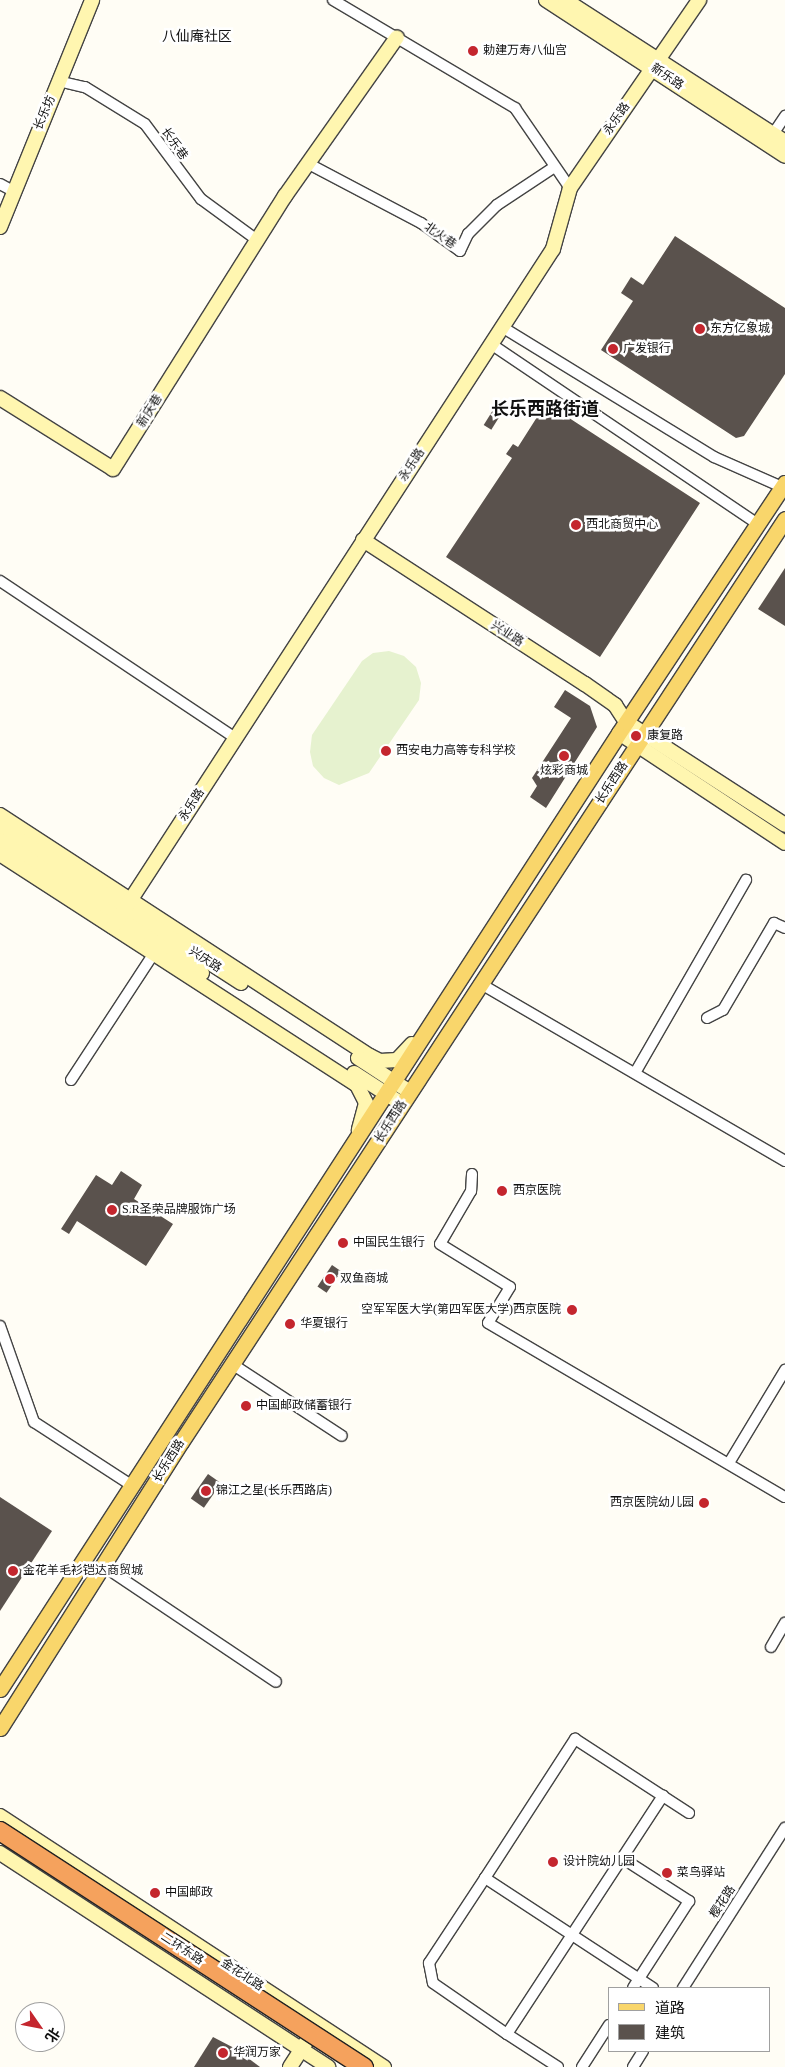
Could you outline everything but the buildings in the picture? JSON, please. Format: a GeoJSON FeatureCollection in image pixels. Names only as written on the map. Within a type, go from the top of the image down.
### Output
{"type":"FeatureCollection","features":[{"type":"Feature","properties":{"kind":"highway","name":"二环东路"},"geometry":{"type":"LineString","coordinates":[[0,1831],[364,2067]]}},
{"type":"Feature","properties":{"kind":"highway","name":"二环东路"},"geometry":{"type":"LineString","coordinates":[[0,1845],[343,2067]]}},
{"type":"Feature","properties":{"kind":"main road","name":"长乐西路"},"geometry":{"type":"LineString","coordinates":[[0,1689],[134,1487],[622,728],[784,485]]}},
{"type":"Feature","properties":{"kind":"main road","name":"长乐西路"},"geometry":{"type":"LineString","coordinates":[[0,1728],[232,1364],[785,521]]}},
{"type":"Feature","properties":{"kind":"street","name":"长乐坊"},"geometry":{"type":"LineString","coordinates":[[0,227],[6,188],[58,81],[92,0]]}},
{"type":"Feature","properties":{"kind":"street"},"geometry":{"type":"LineString","coordinates":[[333,0],[515,108],[553,168],[570,188]]}},
{"type":"Feature","properties":{"kind":"street","name":"新乐路"},"geometry":{"type":"LineString","coordinates":[[546,0],[656,63],[785,142]]}},
{"type":"Feature","properties":{"kind":"street","name":"新乐路"},"geometry":{"type":"LineString","coordinates":[[565,0],[785,156]]}},
{"type":"Feature","properties":{"kind":"street","name":"永乐路"},"geometry":{"type":"LineString","coordinates":[[122,913],[553,249],[570,188],[699,0]]}},
{"type":"Feature","properties":{"kind":"street"},"geometry":{"type":"LineString","coordinates":[[257,240],[307,163],[397,37]]}},
{"type":"Feature","properties":{"kind":"street","name":"长乐巷"},"geometry":{"type":"LineString","coordinates":[[58,81],[85,87],[145,124],[201,199],[257,240]]}},
{"type":"Feature","properties":{"kind":"street"},"geometry":{"type":"LineString","coordinates":[[773,134],[785,116]]}},
{"type":"Feature","properties":{"kind":"street","name":"北火巷"},"geometry":{"type":"LineString","coordinates":[[307,163],[421,223],[460,251],[468,234],[497,205],[553,168]]}},
{"type":"Feature","properties":{"kind":"street","name":"新庆巷"},"geometry":{"type":"LineString","coordinates":[[0,398],[113,469],[257,240]]}},
{"type":"Feature","properties":{"kind":"street"},"geometry":{"type":"LineString","coordinates":[[502,327],[714,458],[784,485]]}},
{"type":"Feature","properties":{"kind":"street"},"geometry":{"type":"LineString","coordinates":[[491,344],[758,524]]}},
{"type":"Feature","properties":{"kind":"street"},"geometry":{"type":"LineString","coordinates":[[767,510],[785,521]]}},
{"type":"Feature","properties":{"kind":"street","name":"兴业路"},"geometry":{"type":"LineString","coordinates":[[363,540],[615,705],[622,728],[640,740]]}},
{"type":"Feature","properties":{"kind":"street"},"geometry":{"type":"LineString","coordinates":[[0,581],[235,738]]}},
{"type":"Feature","properties":{"kind":"street"},"geometry":{"type":"LineString","coordinates":[[640,740],[785,825]]}},
{"type":"Feature","properties":{"kind":"street"},"geometry":{"type":"LineString","coordinates":[[640,740],[785,843]]}},
{"type":"Feature","properties":{"kind":"street"},"geometry":{"type":"LineString","coordinates":[[0,815],[122,913],[154,953],[362,1090],[364,1114],[353,1144]]}},
{"type":"Feature","properties":{"kind":"street","name":"兴庆路"},"geometry":{"type":"LineString","coordinates":[[0,827],[122,913],[406,1098]]}},
{"type":"Feature","properties":{"kind":"street","name":"兴庆路"},"geometry":{"type":"LineString","coordinates":[[0,840],[354,1056],[390,1087]]}},
{"type":"Feature","properties":{"kind":"street"},"geometry":{"type":"LineString","coordinates":[[0,854],[122,913],[370,1056],[389,1062],[405,1053],[436,1017]]}},
{"type":"Feature","properties":{"kind":"street"},"geometry":{"type":"LineString","coordinates":[[635,1073],[746,880]]}},
{"type":"Feature","properties":{"kind":"street"},"geometry":{"type":"LineString","coordinates":[[707,1018],[724,1010],[774,923],[785,928]]}},
{"type":"Feature","properties":{"kind":"street"},"geometry":{"type":"LineString","coordinates":[[71,1080],[154,953]]}},
{"type":"Feature","properties":{"kind":"street"},"geometry":{"type":"LineString","coordinates":[[481,984],[785,1161]]}},
{"type":"Feature","properties":{"kind":"street"},"geometry":{"type":"LineString","coordinates":[[341,1038],[354,1056]]}},
{"type":"Feature","properties":{"kind":"street"},"geometry":{"type":"LineString","coordinates":[[472,1174],[471,1191],[440,1244],[510,1287],[488,1323],[785,1497]]}},
{"type":"Feature","properties":{"kind":"street"},"geometry":{"type":"LineString","coordinates":[[0,1326],[34,1422],[134,1487]]}},
{"type":"Feature","properties":{"kind":"street"},"geometry":{"type":"LineString","coordinates":[[232,1364],[342,1436]]}},
{"type":"Feature","properties":{"kind":"street"},"geometry":{"type":"LineString","coordinates":[[729,1463],[784,1374]]}},
{"type":"Feature","properties":{"kind":"street"},"geometry":{"type":"LineString","coordinates":[[103,1566],[276,1682]]}},
{"type":"Feature","properties":{"kind":"street"},"geometry":{"type":"LineString","coordinates":[[771,1647],[785,1623]]}},
{"type":"Feature","properties":{"kind":"street"},"geometry":{"type":"LineString","coordinates":[[558,2067],[433,1983],[429,1963],[575,1740],[689,1813]]}},
{"type":"Feature","properties":{"kind":"street"},"geometry":{"type":"LineString","coordinates":[[507,2034],[663,1796]]}},
{"type":"Feature","properties":{"kind":"street","name":"金花北路"},"geometry":{"type":"LineString","coordinates":[[0,1816],[384,2067]]}},
{"type":"Feature","properties":{"kind":"street","name":"樱花路"},"geometry":{"type":"LineString","coordinates":[[684,1987],[785,1828]]}},
{"type":"Feature","properties":{"kind":"street"},"geometry":{"type":"LineString","coordinates":[[0,1852],[328,2067]]}},
{"type":"Feature","properties":{"kind":"street"},"geometry":{"type":"LineString","coordinates":[[622,1858],[689,1901],[634,1987]]}},
{"type":"Feature","properties":{"kind":"street"},"geometry":{"type":"LineString","coordinates":[[484,1878],[651,1987]]}},
{"type":"Feature","properties":{"kind":"street"},"geometry":{"type":"LineString","coordinates":[[290,2067],[318,2024]]}},
{"type":"Feature","properties":{"kind":"street"},"geometry":{"type":"LineString","coordinates":[[582,2067],[608,2027]]}},
{"type":"Feature","properties":{"kind":"street"},"geometry":{"type":"LineString","coordinates":[[633,2067],[642,2052]]}},
{"type":"Feature","properties":{"kind":"green space"},"geometry":{"type":"Polygon","coordinates":[[[389,651],[404,656],[416,667],[421,683],[419,700],[369,773],[339,785],[324,778],[313,766],[310,752],[312,735],[362,661],[373,653],[389,651]]]}},
{"type":"Feature","properties":{"kind":"place","name":"勅建万寿八仙宫"},"geometry":{"type":"Point","coordinates":[473,51]}},
{"type":"Feature","properties":{"kind":"place","name":"东方亿象城"},"geometry":{"type":"Point","coordinates":[700,329]}},
{"type":"Feature","properties":{"kind":"place","name":"广发银行"},"geometry":{"type":"Point","coordinates":[613,349]}},
{"type":"Feature","properties":{"kind":"place","name":"西北商贸中心"},"geometry":{"type":"Point","coordinates":[576,525]}},
{"type":"Feature","properties":{"kind":"place","name":"康复路"},"geometry":{"type":"Point","coordinates":[636,736]}},
{"type":"Feature","properties":{"kind":"place","name":"西安电力高等专科学校"},"geometry":{"type":"Point","coordinates":[386,751]}},
{"type":"Feature","properties":{"kind":"place","name":"炫彩商城"},"geometry":{"type":"Point","coordinates":[564,756]}},
{"type":"Feature","properties":{"kind":"place","name":"西京医院"},"geometry":{"type":"Point","coordinates":[502,1191]}},
{"type":"Feature","properties":{"kind":"place","name":"S.R圣荣品牌服饰广场"},"geometry":{"type":"Point","coordinates":[112,1210]}},
{"type":"Feature","properties":{"kind":"place","name":"中国民生银行"},"geometry":{"type":"Point","coordinates":[343,1243]}},
{"type":"Feature","properties":{"kind":"place","name":"双鱼商城"},"geometry":{"type":"Point","coordinates":[330,1279]}},
{"type":"Feature","properties":{"kind":"place","name":"空军军医大学(第四军医大学)西京医院"},"geometry":{"type":"Point","coordinates":[572,1310]}},
{"type":"Feature","properties":{"kind":"place","name":"华夏银行"},"geometry":{"type":"Point","coordinates":[290,1324]}},
{"type":"Feature","properties":{"kind":"place","name":"中国邮政储蓄银行"},"geometry":{"type":"Point","coordinates":[246,1406]}},
{"type":"Feature","properties":{"kind":"place","name":"锦江之星(长乐西路店)"},"geometry":{"type":"Point","coordinates":[206,1491]}},
{"type":"Feature","properties":{"kind":"place","name":"西京医院幼儿园"},"geometry":{"type":"Point","coordinates":[704,1503]}},
{"type":"Feature","properties":{"kind":"place","name":"金花羊毛衫铠达商贸城"},"geometry":{"type":"Point","coordinates":[13,1571]}},
{"type":"Feature","properties":{"kind":"place","name":"设计院幼儿园"},"geometry":{"type":"Point","coordinates":[553,1862]}},
{"type":"Feature","properties":{"kind":"place","name":"菜鸟驿站"},"geometry":{"type":"Point","coordinates":[667,1873]}},
{"type":"Feature","properties":{"kind":"place","name":"中国邮政"},"geometry":{"type":"Point","coordinates":[155,1893]}},
{"type":"Feature","properties":{"kind":"place","name":"华润万家"},"geometry":{"type":"Point","coordinates":[223,2053]}},
{"type":"Feature","properties":{"kind":"district","name":"八仙庵社区"},"geometry":{"type":"Point","coordinates":[197,37]}},
{"type":"Feature","properties":{"kind":"district","name":"长乐西路街道"},"geometry":{"type":"Point","coordinates":[545,409]}}]}
